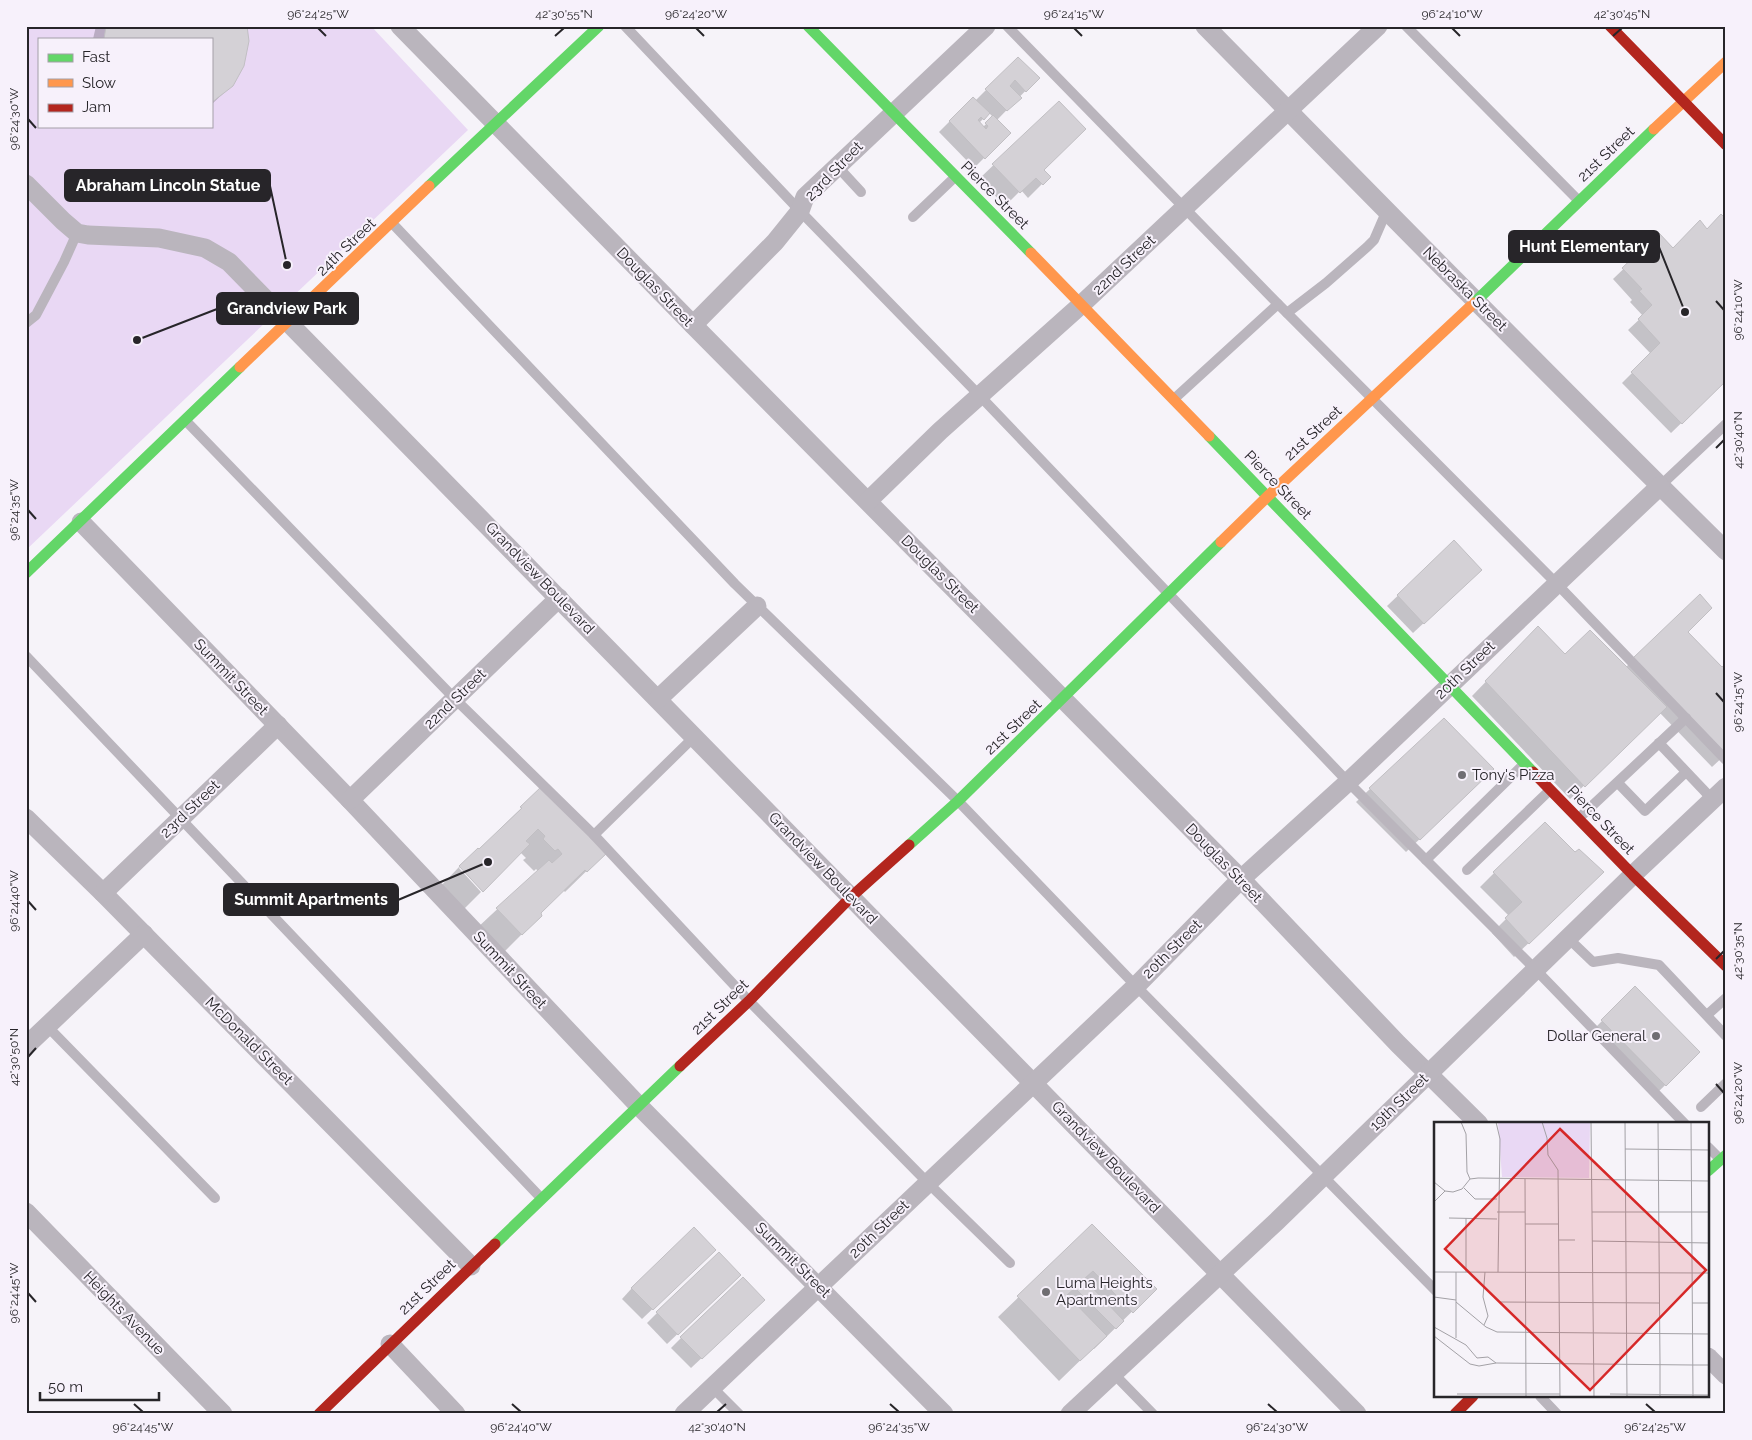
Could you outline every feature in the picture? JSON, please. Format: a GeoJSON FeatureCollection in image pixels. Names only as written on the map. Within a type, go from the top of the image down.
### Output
{"type":"FeatureCollection","features":[{"type":"Feature","properties":{"kind":"street","name":"Douglas Street"},"geometry":{"type":"LineString","coordinates":[[400,26],[692,325],[1241,879],[1398,1044],[1477,1122]]}},
{"type":"Feature","properties":{"kind":"street","name":"24th Street"},"geometry":{"type":"LineString","coordinates":[[26,573],[495,123],[599,26]]}},
{"type":"Feature","properties":{"kind":"street","name":"Pierce Street"},"geometry":{"type":"LineString","coordinates":[[808,26],[1082,304],[1633,875],[1726,966]]}},
{"type":"Feature","properties":{"kind":"street","name":"23rd Street"},"geometry":{"type":"LineString","coordinates":[[692,325],[775,242],[800,211],[805,197],[986,26]]}},
{"type":"Feature","properties":{"kind":"street","name":"Nebraska Street"},"geometry":{"type":"LineString","coordinates":[[1205,26],[1477,300],[1573,400],[1726,551]]}},
{"type":"Feature","properties":{"kind":"street","name":"22nd Street"},"geometry":{"type":"LineString","coordinates":[[868,501],[940,431],[1082,304],[1378,26]]}},
{"type":"Feature","properties":{"kind":"street"},"geometry":{"type":"LineString","coordinates":[[1610,26],[1726,145]]}},
{"type":"Feature","properties":{"kind":"street","name":"21st Street"},"geometry":{"type":"LineString","coordinates":[[320,1414],[638,1105],[749,1001],[851,898],[958,801],[1063,700],[1268,496],[1726,62]]}},
{"type":"Feature","properties":{"kind":"street"},"geometry":{"type":"LineString","coordinates":[[26,184],[60,219],[77,233]]}},
{"type":"Feature","properties":{"kind":"street","name":"Grandview Boulevard"},"geometry":{"type":"LineString","coordinates":[[77,233],[159,238],[205,248],[229,262],[1357,1414]]}},
{"type":"Feature","properties":{"kind":"street","name":"20th Street"},"geometry":{"type":"LineString","coordinates":[[684,1414],[1136,986],[1241,879],[1348,782],[1660,486]]}},
{"type":"Feature","properties":{"kind":"street","name":"Summit Street"},"geometry":{"type":"LineString","coordinates":[[81,522],[350,800],[638,1105],[944,1414]]}},
{"type":"Feature","properties":{"kind":"street","name":"22nd Street"},"geometry":{"type":"LineString","coordinates":[[350,800],[560,598]]}},
{"type":"Feature","properties":{"kind":"street"},"geometry":{"type":"LineString","coordinates":[[658,699],[757,606]]}},
{"type":"Feature","properties":{"kind":"street","name":"23rd Street"},"geometry":{"type":"LineString","coordinates":[[103,893],[278,725]]}},
{"type":"Feature","properties":{"kind":"street","name":"19th Street"},"geometry":{"type":"LineString","coordinates":[[1070,1414],[1221,1274],[1719,794]]}},
{"type":"Feature","properties":{"kind":"street","name":"McDonald Street"},"geometry":{"type":"LineString","coordinates":[[26,818],[144,934],[471,1266]]}},
{"type":"Feature","properties":{"kind":"street"},"geometry":{"type":"LineString","coordinates":[[26,1046],[144,934]]}},
{"type":"Feature","properties":{"kind":"street"},"geometry":{"type":"LineString","coordinates":[[1710,1170],[1724,1160]]}},
{"type":"Feature","properties":{"kind":"street","name":"Heights Avenue"},"geometry":{"type":"LineString","coordinates":[[26,1212],[223,1414]]}},
{"type":"Feature","properties":{"kind":"street"},"geometry":{"type":"LineString","coordinates":[[390,1344],[456,1414]]}},
{"type":"Feature","properties":{"kind":"street"},"geometry":{"type":"LineString","coordinates":[[1710,1359],[1726,1375]]}},
{"type":"Feature","properties":{"kind":"street"},"geometry":{"type":"LineString","coordinates":[[1455,1414],[1471,1398]]}},
{"type":"Feature","properties":{"kind":"lane"},"geometry":{"type":"LineString","coordinates":[[625,26],[1348,782],[1536,970],[1683,1122]]}},
{"type":"Feature","properties":{"kind":"lane"},"geometry":{"type":"LineString","coordinates":[[1007,26],[1286,313],[1556,583],[1726,760]]}},
{"type":"Feature","properties":{"kind":"lane"},"geometry":{"type":"LineString","coordinates":[[1406,26],[1579,200]]}},
{"type":"Feature","properties":{"kind":"lane"},"geometry":{"type":"LineString","coordinates":[[837,166],[861,192]]}},
{"type":"Feature","properties":{"kind":"lane"},"geometry":{"type":"LineString","coordinates":[[913,217],[955,177]]}},
{"type":"Feature","properties":{"kind":"lane"},"geometry":{"type":"LineString","coordinates":[[1286,313],[1326,283],[1374,240],[1387,210]]}},
{"type":"Feature","properties":{"kind":"lane"},"geometry":{"type":"LineString","coordinates":[[392,223],[757,606],[958,801],[1322,1177],[1434,1288]]}},
{"type":"Feature","properties":{"kind":"lane"},"geometry":{"type":"LineString","coordinates":[[26,323],[36,315],[77,233]]}},
{"type":"Feature","properties":{"kind":"lane"},"geometry":{"type":"LineString","coordinates":[[1174,399],[1278,304]]}},
{"type":"Feature","properties":{"kind":"lane"},"geometry":{"type":"LineString","coordinates":[[186,421],[455,699],[594,835],[749,1001],[1010,1264]]}},
{"type":"Feature","properties":{"kind":"lane"},"geometry":{"type":"LineString","coordinates":[[1660,486],[1726,424]]}},
{"type":"Feature","properties":{"kind":"lane"},"geometry":{"type":"LineString","coordinates":[[26,656],[542,1198]]}},
{"type":"Feature","properties":{"kind":"lane"},"geometry":{"type":"LineString","coordinates":[[1579,818],[1686,718]]}},
{"type":"Feature","properties":{"kind":"lane"},"geometry":{"type":"LineString","coordinates":[[594,835],[694,736]]}},
{"type":"Feature","properties":{"kind":"lane"},"geometry":{"type":"LineString","coordinates":[[1659,744],[1686,772],[1719,794]]}},
{"type":"Feature","properties":{"kind":"lane"},"geometry":{"type":"LineString","coordinates":[[1426,860],[1525,763]]}},
{"type":"Feature","properties":{"kind":"lane"},"geometry":{"type":"LineString","coordinates":[[1618,783],[1645,811],[1686,772]]}},
{"type":"Feature","properties":{"kind":"lane"},"geometry":{"type":"LineString","coordinates":[[1467,870],[1551,789]]}},
{"type":"Feature","properties":{"kind":"lane"},"geometry":{"type":"LineString","coordinates":[[1568,938],[1592,962],[1618,958],[1659,965],[1726,1036]]}},
{"type":"Feature","properties":{"kind":"lane"},"geometry":{"type":"LineString","coordinates":[[1707,1015],[1726,998]]}},
{"type":"Feature","properties":{"kind":"lane"},"geometry":{"type":"LineString","coordinates":[[48,1026],[215,1198]]}},
{"type":"Feature","properties":{"kind":"lane"},"geometry":{"type":"LineString","coordinates":[[1701,1107],[1726,1083]]}},
{"type":"Feature","properties":{"kind":"lane"},"geometry":{"type":"LineString","coordinates":[[1710,1149],[1724,1160]]}},
{"type":"Feature","properties":{"kind":"lane"},"geometry":{"type":"LineString","coordinates":[[1114,1374],[1153,1414]]}},
{"type":"Feature","properties":{"kind":"lane"},"geometry":{"type":"LineString","coordinates":[[712,1387],[739,1414]]}},
{"type":"Feature","properties":{"kind":"lane"},"geometry":{"type":"LineString","coordinates":[[1542,1398],[1557,1414]]}},
{"type":"Feature","properties":{"kind":"shaded area"},"geometry":{"type":"Polygon","coordinates":[[[26,26],[371,26],[468,130],[26,550],[26,26]]]}},
{"type":"Feature","properties":{"kind":"building"},"geometry":{"type":"Polygon","coordinates":[[[106,26],[247,26],[249,41],[244,66],[233,86],[212,102],[212,38],[104,38],[106,26]]]}},
{"type":"Feature","properties":{"kind":"building"},"geometry":{"type":"Polygon","coordinates":[[[1018,57],[1040,78],[1026,92],[1015,80],[1010,86],[1022,98],[1007,111],[985,89],[1018,57]]]}},
{"type":"Feature","properties":{"kind":"building"},"geometry":{"type":"Polygon","coordinates":[[[973,97],[990,113],[984,120],[981,117],[978,120],[986,129],[988,126],[985,123],[993,115],[1011,133],[985,159],[949,121],[973,97]]]}},
{"type":"Feature","properties":{"kind":"building"},"geometry":{"type":"Polygon","coordinates":[[[1059,101],[1086,129],[1044,170],[1051,177],[1043,185],[1036,178],[1020,193],[992,164],[1059,101]]]}},
{"type":"Feature","properties":{"kind":"building"},"geometry":{"type":"Polygon","coordinates":[[[1721,214],[1726,219],[1726,381],[1682,424],[1631,372],[1660,343],[1638,319],[1652,305],[1639,291],[1642,289],[1622,268],[1659,233],[1673,248],[1700,220],[1707,229],[1721,214]]]}},
{"type":"Feature","properties":{"kind":"building"},"geometry":{"type":"Polygon","coordinates":[[[1454,540],[1482,570],[1424,624],[1397,595],[1454,540]]]}},
{"type":"Feature","properties":{"kind":"building"},"geometry":{"type":"Polygon","coordinates":[[[1700,594],[1712,608],[1688,632],[1722,667],[1726,663],[1726,754],[1633,658],[1700,594]]]}},
{"type":"Feature","properties":{"kind":"building"},"geometry":{"type":"Polygon","coordinates":[[[1538,626],[1565,654],[1590,630],[1667,707],[1585,787],[1485,681],[1538,626]]]}},
{"type":"Feature","properties":{"kind":"building"},"geometry":{"type":"Polygon","coordinates":[[[1444,718],[1494,769],[1420,840],[1369,788],[1444,718]]]}},
{"type":"Feature","properties":{"kind":"building"},"geometry":{"type":"Polygon","coordinates":[[[542,786],[607,853],[587,872],[585,870],[541,913],[542,916],[522,935],[496,908],[549,860],[552,863],[562,854],[558,849],[555,851],[543,839],[545,836],[538,829],[526,841],[530,844],[483,892],[459,866],[522,808],[520,807],[542,786]]]}},
{"type":"Feature","properties":{"kind":"building"},"geometry":{"type":"Polygon","coordinates":[[[1545,822],[1575,852],[1579,849],[1604,872],[1529,944],[1505,918],[1522,902],[1493,872],[1545,822]]]}},
{"type":"Feature","properties":{"kind":"building"},"geometry":{"type":"Polygon","coordinates":[[[1635,986],[1700,1052],[1666,1086],[1601,1020],[1635,986]]]}},
{"type":"Feature","properties":{"kind":"building","name":"Luma Heights Apartments"},"geometry":{"type":"Polygon","coordinates":[[[1092,1224],[1157,1289],[1133,1313],[1093,1271],[1084,1279],[1124,1321],[1116,1329],[1075,1288],[1067,1295],[1107,1336],[1080,1361],[1017,1296],[1092,1224]]]}},
{"type":"Feature","properties":{"kind":"building"},"geometry":{"type":"Polygon","coordinates":[[[694,1227],[716,1250],[653,1310],[631,1288],[694,1227]]]}},
{"type":"Feature","properties":{"kind":"building"},"geometry":{"type":"Polygon","coordinates":[[[719,1252],[741,1275],[678,1335],[656,1312],[719,1252]]]}},
{"type":"Feature","properties":{"kind":"building"},"geometry":{"type":"Polygon","coordinates":[[[743,1277],[765,1300],[702,1359],[680,1337],[743,1277]]]}},
{"type":"Feature","properties":{"kind":"traffic: fast"},"geometry":{"type":"LineString","coordinates":[[429,186],[599,26]]}},
{"type":"Feature","properties":{"kind":"traffic: fast"},"geometry":{"type":"LineString","coordinates":[[808,26],[1031,253]]}},
{"type":"Feature","properties":{"kind":"traffic: fast"},"geometry":{"type":"LineString","coordinates":[[1474,303],[1654,129]]}},
{"type":"Feature","properties":{"kind":"traffic: fast"},"geometry":{"type":"LineString","coordinates":[[26,573],[240,367]]}},
{"type":"Feature","properties":{"kind":"traffic: fast"},"geometry":{"type":"LineString","coordinates":[[1209,436],[1533,772]]}},
{"type":"Feature","properties":{"kind":"traffic: fast"},"geometry":{"type":"LineString","coordinates":[[909,845],[958,801],[1221,542]]}},
{"type":"Feature","properties":{"kind":"traffic: fast"},"geometry":{"type":"LineString","coordinates":[[495,1244],[680,1066]]}},
{"type":"Feature","properties":{"kind":"traffic: fast"},"geometry":{"type":"LineString","coordinates":[[1710,1169],[1726,1155]]}},
{"type":"Feature","properties":{"kind":"traffic: slow"},"geometry":{"type":"LineString","coordinates":[[1654,129],[1726,62]]}},
{"type":"Feature","properties":{"kind":"traffic: slow"},"geometry":{"type":"LineString","coordinates":[[240,367],[429,186]]}},
{"type":"Feature","properties":{"kind":"traffic: slow"},"geometry":{"type":"LineString","coordinates":[[1031,253],[1209,436]]}},
{"type":"Feature","properties":{"kind":"traffic: slow"},"geometry":{"type":"LineString","coordinates":[[1221,542],[1474,303]]}},
{"type":"Feature","properties":{"kind":"traffic: jam"},"geometry":{"type":"LineString","coordinates":[[1610,26],[1726,145]]}},
{"type":"Feature","properties":{"kind":"traffic: jam"},"geometry":{"type":"LineString","coordinates":[[1533,772],[1633,875],[1726,966]]}},
{"type":"Feature","properties":{"kind":"traffic: jam"},"geometry":{"type":"LineString","coordinates":[[680,1066],[749,1001],[851,897],[909,845]]}},
{"type":"Feature","properties":{"kind":"traffic: jam"},"geometry":{"type":"LineString","coordinates":[[319,1414],[495,1244]]}},
{"type":"Feature","properties":{"kind":"traffic: jam"},"geometry":{"type":"LineString","coordinates":[[1455,1414],[1471,1398]]}},
{"type":"Feature","properties":{"kind":"place","name":"Abraham Lincoln Statue"},"geometry":{"type":"Point","coordinates":[287,265]}},
{"type":"Feature","properties":{"kind":"place","name":"Hunt Elementary"},"geometry":{"type":"Point","coordinates":[1685,312]}},
{"type":"Feature","properties":{"kind":"place","name":"Grandview Park"},"geometry":{"type":"Point","coordinates":[137,340]}},
{"type":"Feature","properties":{"kind":"place","name":"Tony's Pizza"},"geometry":{"type":"Point","coordinates":[1462,775]}},
{"type":"Feature","properties":{"kind":"place","name":"Summit Apartments"},"geometry":{"type":"Point","coordinates":[488,862]}},
{"type":"Feature","properties":{"kind":"place","name":"Dollar General"},"geometry":{"type":"Point","coordinates":[1656,1036]}},
{"type":"Feature","properties":{"kind":"place","name":"Luma Heights Apartments"},"geometry":{"type":"Point","coordinates":[1046,1292]}}]}
